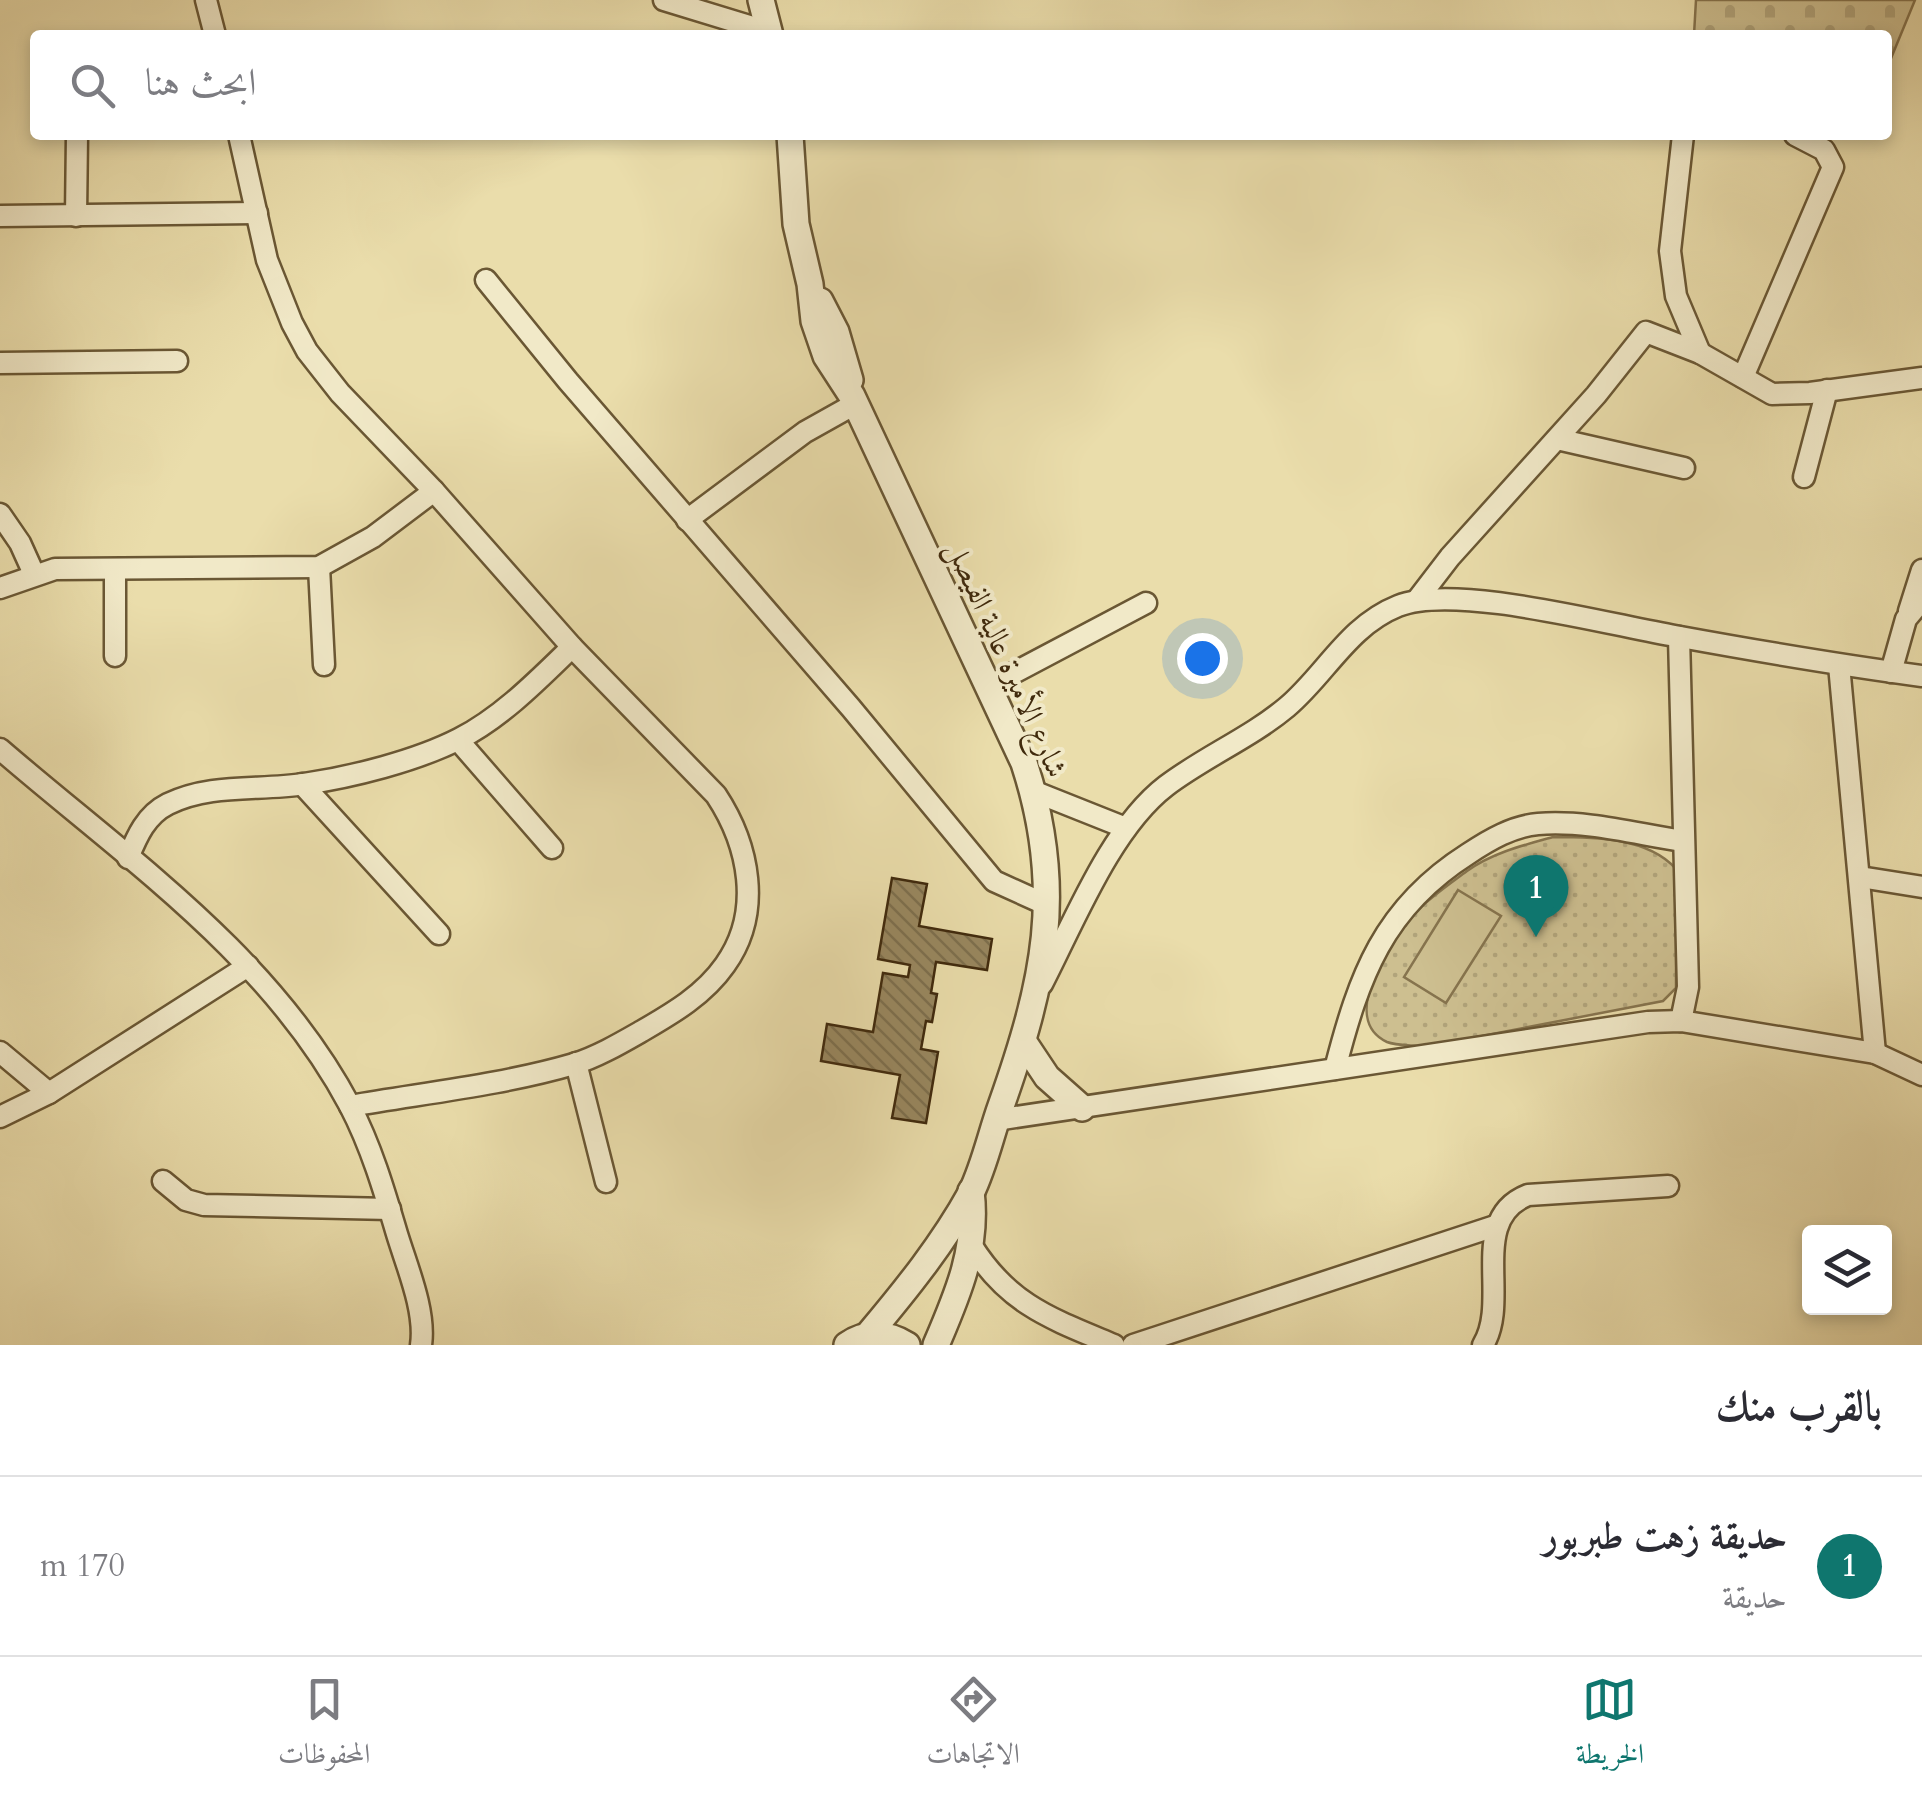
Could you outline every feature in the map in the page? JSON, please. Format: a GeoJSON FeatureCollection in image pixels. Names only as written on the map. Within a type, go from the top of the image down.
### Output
{"type":"FeatureCollection","features":[{"type":"Feature","properties":{"kind":"street"},"geometry":{"type":"LineString","coordinates":[[206,0],[214,30]]}},
{"type":"Feature","properties":{"kind":"street"},"geometry":{"type":"LineString","coordinates":[[664,0],[760,30]]}},
{"type":"Feature","properties":{"kind":"street"},"geometry":{"type":"LineString","coordinates":[[761,0],[769,30]]}},
{"type":"Feature","properties":{"kind":"street"},"geometry":{"type":"LineString","coordinates":[[76,140],[76,216]]}},
{"type":"Feature","properties":{"kind":"street"},"geometry":{"type":"LineString","coordinates":[[240,140],[275,284],[308,351],[340,393],[572,647],[716,795],[742,842],[749,883],[738,937],[727,963],[677,1010],[576,1063],[350,1106]]}},
{"type":"Feature","properties":{"kind":"street","name":"شارع الأميرة عالية الفيصل"},"geometry":{"type":"LineString","coordinates":[[790,140],[796,224],[818,336],[854,400],[939,588],[989,686],[1033,790],[1046,858],[1044,950],[1037,993],[972,1192],[911,1284],[858,1340]]}},
{"type":"Feature","properties":{"kind":"street"},"geometry":{"type":"LineString","coordinates":[[1682,140],[1670,250],[1676,296],[1700,352]]}},
{"type":"Feature","properties":{"kind":"street"},"geometry":{"type":"LineString","coordinates":[[1743,377],[1833,167],[1824,150],[1805,140]]}},
{"type":"Feature","properties":{"kind":"street"},"geometry":{"type":"LineString","coordinates":[[0,216],[257,213]]}},
{"type":"Feature","properties":{"kind":"street"},"geometry":{"type":"LineString","coordinates":[[486,280],[994,881],[1047,904]]}},
{"type":"Feature","properties":{"kind":"street"},"geometry":{"type":"LineString","coordinates":[[1417,600],[1646,332],[1700,352],[1772,394],[1922,378]]}},
{"type":"Feature","properties":{"kind":"street"},"geometry":{"type":"LineString","coordinates":[[0,363],[177,361]]}},
{"type":"Feature","properties":{"kind":"street"},"geometry":{"type":"LineString","coordinates":[[1804,477],[1828,390]]}},
{"type":"Feature","properties":{"kind":"street"},"geometry":{"type":"LineString","coordinates":[[687,520],[854,400]]}},
{"type":"Feature","properties":{"kind":"street"},"geometry":{"type":"LineString","coordinates":[[1557,438],[1684,468]]}},
{"type":"Feature","properties":{"kind":"street"},"geometry":{"type":"LineString","coordinates":[[0,588],[55,569],[319,567],[373,537],[434,492]]}},
{"type":"Feature","properties":{"kind":"street"},"geometry":{"type":"LineString","coordinates":[[0,514],[20,543],[34,574]]}},
{"type":"Feature","properties":{"kind":"street"},"geometry":{"type":"LineString","coordinates":[[319,567],[324,665]]}},
{"type":"Feature","properties":{"kind":"street"},"geometry":{"type":"LineString","coordinates":[[115,656],[116,570]]}},
{"type":"Feature","properties":{"kind":"street"},"geometry":{"type":"LineString","coordinates":[[1891,672],[1922,570]]}},
{"type":"Feature","properties":{"kind":"street"},"geometry":{"type":"LineString","coordinates":[[1037,993],[1126,828],[1164,787],[1288,706],[1360,628],[1399,606],[1417,600],[1480,600],[1840,666],[1922,676]]}},
{"type":"Feature","properties":{"kind":"street"},"geometry":{"type":"LineString","coordinates":[[1906,619],[1922,600]]}},
{"type":"Feature","properties":{"kind":"street"},"geometry":{"type":"LineString","coordinates":[[989,686],[1146,604]]}},
{"type":"Feature","properties":{"kind":"street"},"geometry":{"type":"LineString","coordinates":[[1679,637],[1688,987],[1682,1022]]}},
{"type":"Feature","properties":{"kind":"street"},"geometry":{"type":"LineString","coordinates":[[128,858],[144,824],[168,804],[242,787],[302,784],[359,772],[458,740],[527,690],[572,647]]}},
{"type":"Feature","properties":{"kind":"street"},"geometry":{"type":"LineString","coordinates":[[1840,666],[1875,1053]]}},
{"type":"Feature","properties":{"kind":"street"},"geometry":{"type":"LineString","coordinates":[[458,740],[552,848]]}},
{"type":"Feature","properties":{"kind":"street"},"geometry":{"type":"LineString","coordinates":[[1,751],[196,914],[248,966],[304,1035],[350,1106],[379,1173],[423,1343]]}},
{"type":"Feature","properties":{"kind":"street"},"geometry":{"type":"LineString","coordinates":[[302,784],[440,934]]}},
{"type":"Feature","properties":{"kind":"street"},"geometry":{"type":"LineString","coordinates":[[1033,790],[1126,828]]}},
{"type":"Feature","properties":{"kind":"street"},"geometry":{"type":"LineString","coordinates":[[1334,1069],[1351,1008],[1376,948],[1398,915],[1447,867],[1510,831],[1535,824],[1572,824],[1683,841]]}},
{"type":"Feature","properties":{"kind":"street"},"geometry":{"type":"LineString","coordinates":[[1860,877],[1922,887]]}},
{"type":"Feature","properties":{"kind":"street"},"geometry":{"type":"LineString","coordinates":[[0,1117],[49,1093],[248,966]]}},
{"type":"Feature","properties":{"kind":"street"},"geometry":{"type":"LineString","coordinates":[[996,1120],[1624,1024],[1682,1022],[1875,1053],[1922,1076]]}},
{"type":"Feature","properties":{"kind":"street"},"geometry":{"type":"LineString","coordinates":[[1024,1041],[1048,1077],[1082,1108]]}},
{"type":"Feature","properties":{"kind":"street"},"geometry":{"type":"LineString","coordinates":[[0,1052],[49,1093]]}},
{"type":"Feature","properties":{"kind":"street"},"geometry":{"type":"LineString","coordinates":[[576,1063],[606,1182]]}},
{"type":"Feature","properties":{"kind":"street"},"geometry":{"type":"LineString","coordinates":[[163,1182],[186,1200],[204,1205],[390,1209]]}},
{"type":"Feature","properties":{"kind":"street"},"geometry":{"type":"LineString","coordinates":[[1483,1345],[1493,1322],[1496,1226],[1514,1200],[1528,1195],[1668,1186]]}},
{"type":"Feature","properties":{"kind":"street","name":"شارع الأميرة عالية الفيصل"},"geometry":{"type":"LineString","coordinates":[[936,1345],[960,1289],[972,1246],[972,1192]]}},
{"type":"Feature","properties":{"kind":"street"},"geometry":{"type":"LineString","coordinates":[[1133,1345],[1496,1226]]}},
{"type":"Feature","properties":{"kind":"street"},"geometry":{"type":"LineString","coordinates":[[972,1246],[986,1268],[1023,1304],[1114,1345]]}},
{"type":"Feature","properties":{"kind":"street"},"geometry":{"type":"LineString","coordinates":[[858,1340],[888,1336],[908,1345]]}},
{"type":"Feature","properties":{"kind":"green space"},"geometry":{"type":"Polygon","coordinates":[[[1696,0],[1915,0],[1892,56],[1892,30],[1694,30],[1696,0]]]}},
{"type":"Feature","properties":{"kind":"green space"},"geometry":{"type":"Polygon","coordinates":[[[1553,837],[1635,845],[1664,858],[1676,869],[1676,988],[1663,1001],[1425,1047],[1387,1042],[1373,1030],[1367,1015],[1374,976],[1418,910],[1487,859],[1553,837]]]}},
{"type":"Feature","properties":{"kind":"green space"},"geometry":{"type":"Polygon","coordinates":[[[1458,890],[1501,916],[1446,1003],[1404,977],[1458,890]]]}},
{"type":"Feature","properties":{"kind":"building"},"geometry":{"type":"Polygon","coordinates":[[[892,878],[927,884],[919,926],[992,939],[987,970],[936,962],[931,993],[937,994],[932,1022],[926,1021],[921,1049],[938,1052],[926,1123],[892,1118],[900,1075],[821,1061],[827,1024],[873,1032],[883,973],[908,977],[910,965],[878,959],[892,878]]]}},
{"type":"Feature","properties":{"kind":"place","name":"حديقة زهت طبربور"},"geometry":{"type":"Point","coordinates":[1536,937]}}]}
